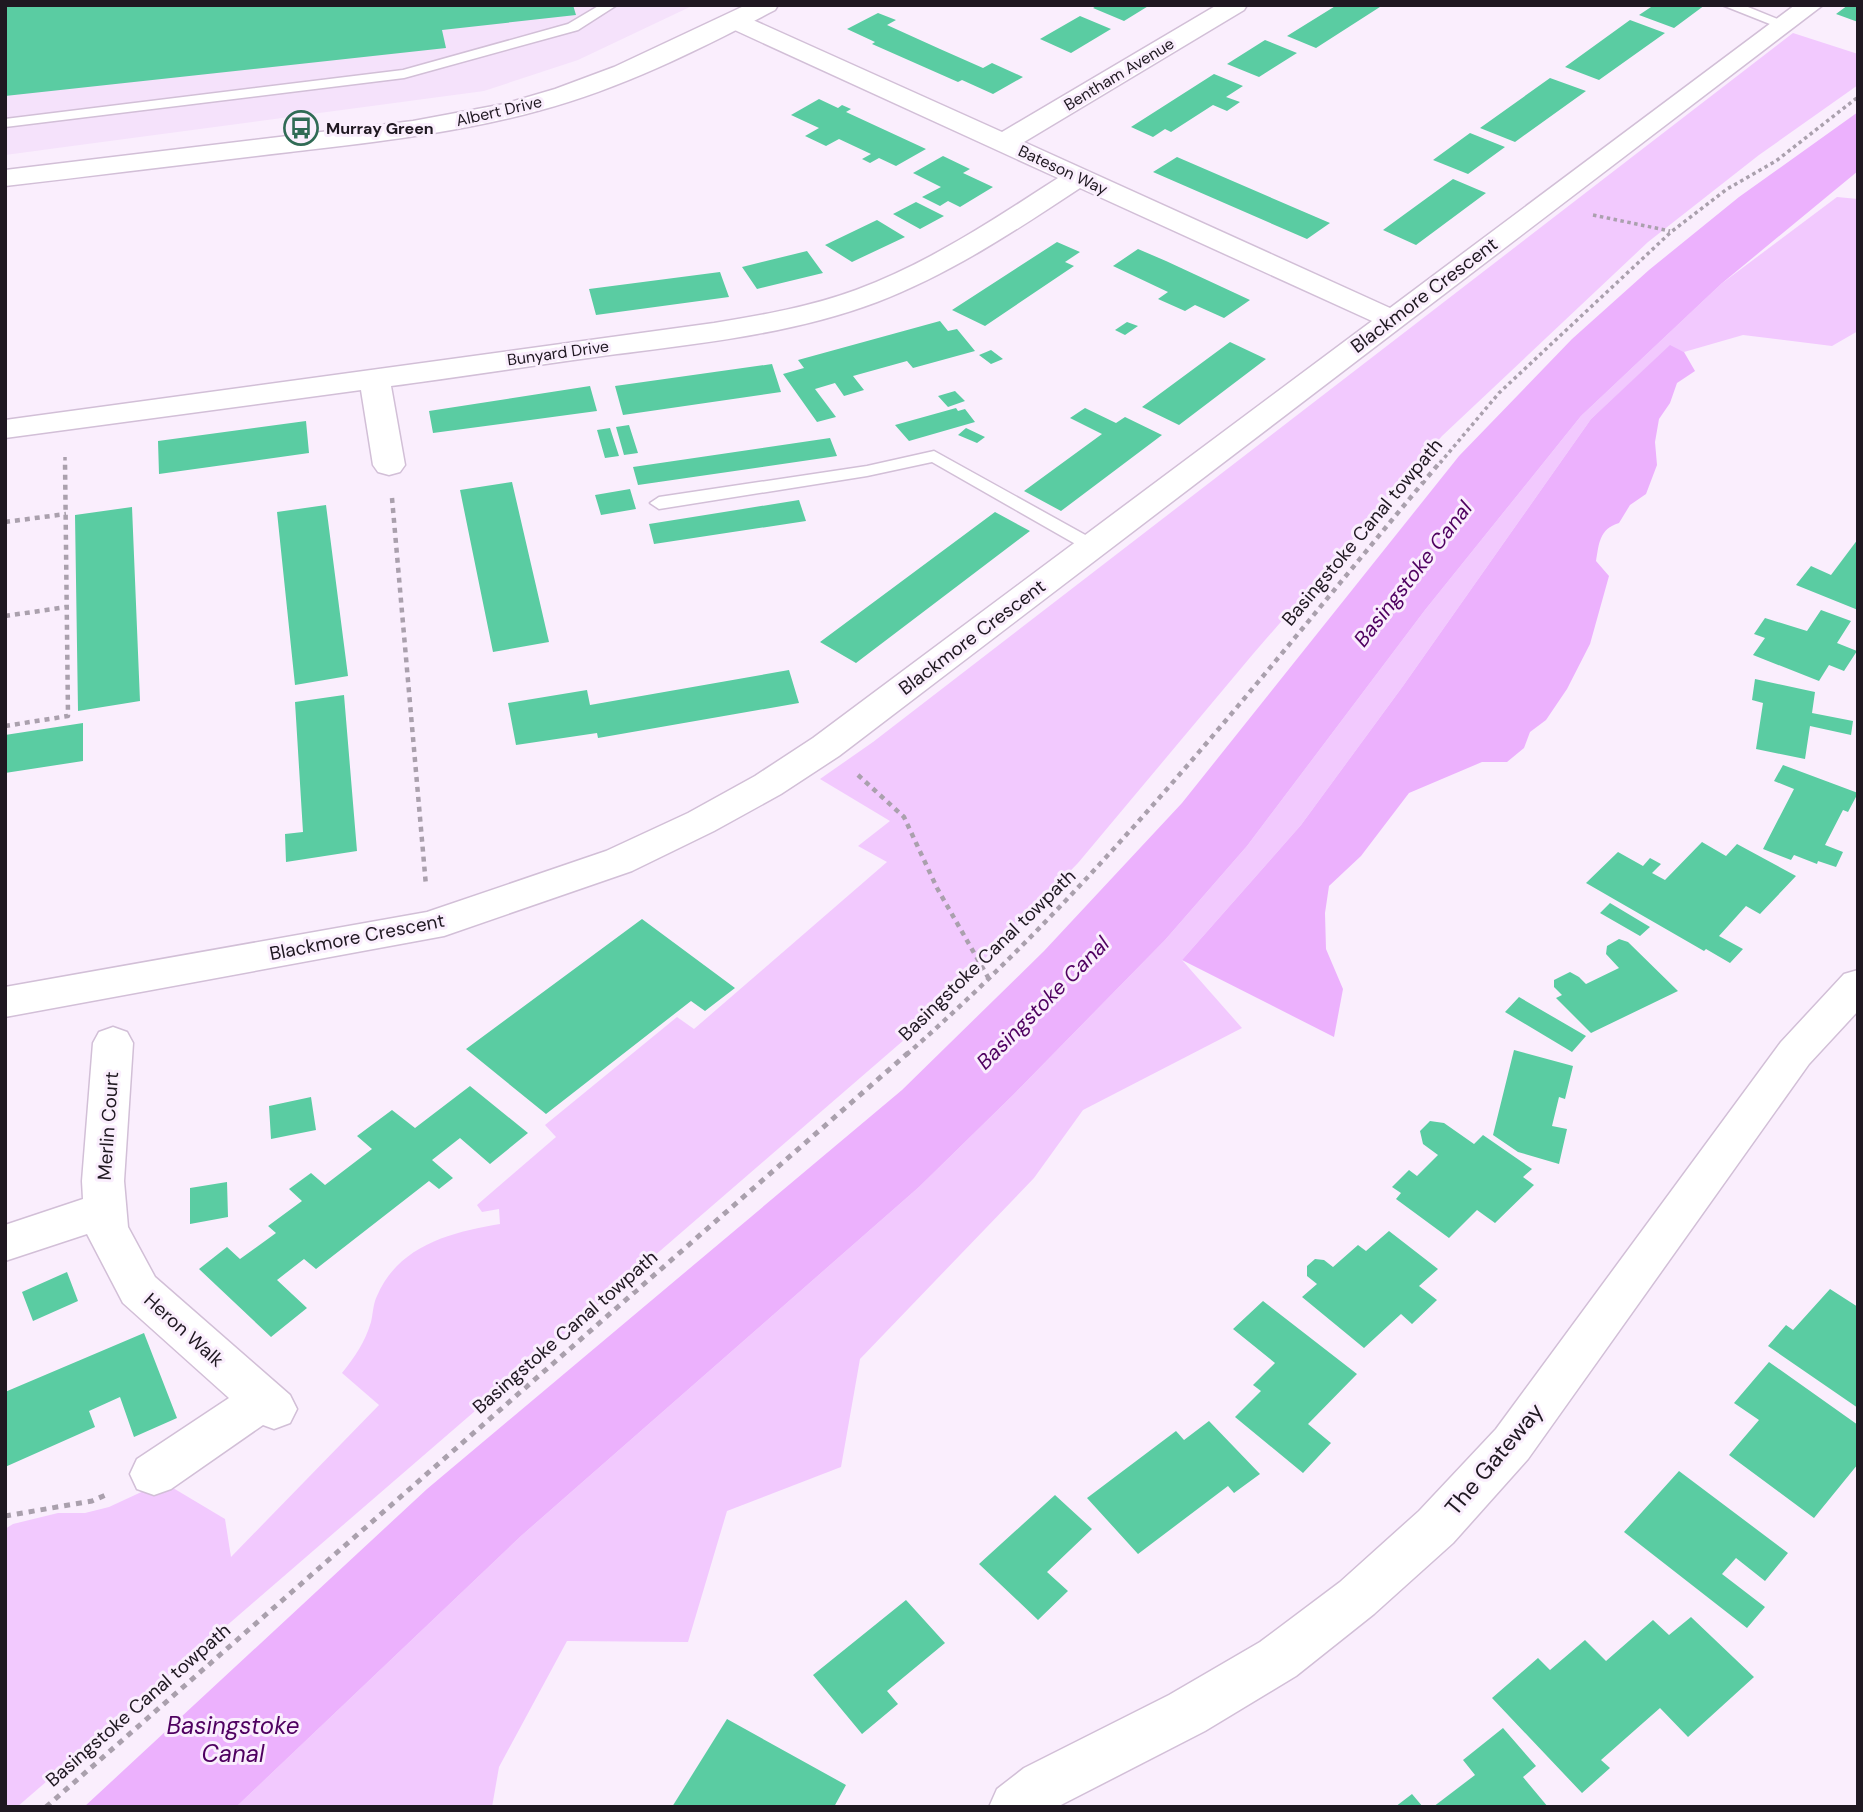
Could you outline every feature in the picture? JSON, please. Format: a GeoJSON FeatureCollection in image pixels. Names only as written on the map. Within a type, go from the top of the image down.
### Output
{"type":"FeatureCollection","features":[{"type":"Feature","properties":{"kind":"street","name":"Albert Drive"},"geometry":{"type":"LineString","coordinates":[[5,178],[399,131],[471,119],[591,86],[673,52],[766,5]]}},
{"type":"Feature","properties":{"kind":"street","name":"Bentham Avenue"},"geometry":{"type":"LineString","coordinates":[[1003,143],[1235,5]]}},
{"type":"Feature","properties":{"kind":"street","name":"Blackmore Crescent"},"geometry":{"type":"LineString","coordinates":[[5,1002],[430,926],[620,861],[712,816],[768,785],[826,747],[1811,5]]}},
{"type":"Feature","properties":{"kind":"street","name":"Bateson Way"},"geometry":{"type":"LineString","coordinates":[[735,21],[1391,319]]}},
{"type":"Feature","properties":{"kind":"street","name":"Bunyard Drive"},"geometry":{"type":"LineString","coordinates":[[5,429],[375,380],[760,324],[828,308],[899,283],[954,257],[1079,177]]}},
{"type":"Feature","properties":{"kind":"street"},"geometry":{"type":"LineString","coordinates":[[375,380],[389,465]]}},
{"type":"Feature","properties":{"kind":"street","name":"The Gateway"},"geometry":{"type":"LineString","coordinates":[[1014,1807],[1042,1786],[1187,1713],[1278,1659],[1357,1598],[1436,1527],[1513,1444],[1795,1053],[1858,985]]}},
{"type":"Feature","properties":{"kind":"street","name":"Merlin Court"},"geometry":{"type":"LineString","coordinates":[[105,1210],[103,1181],[113,1043]]}},
{"type":"Feature","properties":{"kind":"street"},"geometry":{"type":"LineString","coordinates":[[5,1243],[105,1210]]}},
{"type":"Feature","properties":{"kind":"street","name":"Heron Walk"},"geometry":{"type":"LineString","coordinates":[[105,1210],[106,1228],[138,1290],[269,1404],[154,1474]]}},
{"type":"Feature","properties":{"kind":"lane"},"geometry":{"type":"LineString","coordinates":[[5,123],[404,74],[573,27],[610,5]]}},
{"type":"Feature","properties":{"kind":"lane"},"geometry":{"type":"LineString","coordinates":[[1729,5],[1785,25]]}},
{"type":"Feature","properties":{"kind":"lane"},"geometry":{"type":"LineString","coordinates":[[659,503],[867,471],[933,456],[1092,546]]}},
{"type":"Feature","properties":{"kind":"path","name":"Basingstoke Canal towpath"},"geometry":{"type":"LineString","coordinates":[[46,1807],[951,1016],[1107,859],[1499,393],[1671,232],[1727,189],[1776,162],[1858,97]]}},
{"type":"Feature","properties":{"kind":"path"},"geometry":{"type":"LineString","coordinates":[[1555,196],[1587,214],[1671,232]]}},
{"type":"Feature","properties":{"kind":"path"},"geometry":{"type":"LineString","coordinates":[[5,726],[68,716],[64,421]]}},
{"type":"Feature","properties":{"kind":"path"},"geometry":{"type":"LineString","coordinates":[[389,465],[430,926]]}},
{"type":"Feature","properties":{"kind":"path"},"geometry":{"type":"LineString","coordinates":[[5,522],[66,514]]}},
{"type":"Feature","properties":{"kind":"path"},"geometry":{"type":"LineString","coordinates":[[5,616],[67,607]]}},
{"type":"Feature","properties":{"kind":"path"},"geometry":{"type":"LineString","coordinates":[[826,747],[904,817],[937,888],[989,979]]}},
{"type":"Feature","properties":{"kind":"path"},"geometry":{"type":"LineString","coordinates":[[5,1516],[92,1501],[154,1474]]}},
{"type":"Feature","properties":{"kind":"shaded area"},"geometry":{"type":"Polygon","coordinates":[[[5,5],[694,5],[578,60],[484,91],[5,155],[5,5]]]}},
{"type":"Feature","properties":{"kind":"shaded area"},"geometry":{"type":"Polygon","coordinates":[[[1793,33],[1858,54],[1858,85],[1759,155],[1648,242],[1442,436],[1253,654],[1078,863],[912,1033],[17,1807],[5,1807],[5,1529],[13,1524],[58,1513],[85,1513],[109,1507],[163,1482],[225,1519],[231,1557],[379,1405],[342,1373],[366,1336],[377,1296],[398,1265],[412,1253],[445,1237],[500,1224],[499,1209],[482,1212],[477,1205],[556,1137],[545,1125],[677,1017],[694,1029],[887,862],[858,846],[890,821],[820,779],[873,742],[1793,33]]]}},
{"type":"Feature","properties":{"kind":"shaded area"},"geometry":{"type":"Polygon","coordinates":[[[1837,197],[1858,199],[1858,331],[1832,346],[1743,335],[1684,352],[1670,346],[1591,419],[1403,686],[1301,825],[1182,960],[1242,1028],[1083,1110],[1034,1178],[860,1359],[841,1467],[727,1511],[688,1642],[567,1641],[499,1767],[492,1807],[236,1807],[521,1536],[919,1187],[1012,1096],[1165,940],[1247,846],[1425,610],[1581,416],[1721,284],[1837,197]]]}},
{"type":"Feature","properties":{"kind":"water","name":"Basingstoke Canal"},"geometry":{"type":"Polygon","coordinates":[[[1858,112],[1858,171],[1721,284],[1581,416],[1425,610],[1247,846],[1165,940],[919,1187],[521,1536],[236,1807],[84,1807],[427,1489],[902,1090],[1044,951],[1182,803],[1459,456],[1572,339],[1649,270],[1739,197],[1858,112]]]}},
{"type":"Feature","properties":{"kind":"water"},"geometry":{"type":"Polygon","coordinates":[[[1670,345],[1684,352],[1695,371],[1677,383],[1670,403],[1659,419],[1655,442],[1657,465],[1646,494],[1630,505],[1619,523],[1607,529],[1601,538],[1596,561],[1609,576],[1590,644],[1567,689],[1546,720],[1530,732],[1524,748],[1507,762],[1482,762],[1409,793],[1361,856],[1329,886],[1325,913],[1326,949],[1343,989],[1334,1037],[1182,960],[1301,825],[1403,686],[1591,419],[1670,345]]]}},
{"type":"Feature","properties":{"kind":"building"},"geometry":{"type":"Polygon","coordinates":[[[5,5],[573,5],[576,15],[442,30],[446,48],[5,96],[5,5]]]}},
{"type":"Feature","properties":{"kind":"building"},"geometry":{"type":"Polygon","coordinates":[[[1098,5],[1150,5],[1124,21],[1093,8],[1098,5]]]}},
{"type":"Feature","properties":{"kind":"building"},"geometry":{"type":"Polygon","coordinates":[[[1337,5],[1383,5],[1316,48],[1287,36],[1337,5]]]}},
{"type":"Feature","properties":{"kind":"building"},"geometry":{"type":"Polygon","coordinates":[[[1654,5],[1705,5],[1674,28],[1639,15],[1654,5]]]}},
{"type":"Feature","properties":{"kind":"building"},"geometry":{"type":"Polygon","coordinates":[[[1848,5],[1858,5],[1858,22],[1836,14],[1848,5]]]}},
{"type":"Feature","properties":{"kind":"building"},"geometry":{"type":"Polygon","coordinates":[[[878,13],[896,20],[887,25],[983,68],[992,63],[1023,77],[993,94],[962,80],[958,82],[872,44],[875,42],[847,29],[878,13]]]}},
{"type":"Feature","properties":{"kind":"building"},"geometry":{"type":"Polygon","coordinates":[[[1080,16],[1111,29],[1071,53],[1040,39],[1080,16]]]}},
{"type":"Feature","properties":{"kind":"building"},"geometry":{"type":"Polygon","coordinates":[[[1630,20],[1665,33],[1599,80],[1565,67],[1630,20]]]}},
{"type":"Feature","properties":{"kind":"building"},"geometry":{"type":"Polygon","coordinates":[[[1265,40],[1297,53],[1259,77],[1227,64],[1265,40]]]}},
{"type":"Feature","properties":{"kind":"building"},"geometry":{"type":"Polygon","coordinates":[[[1214,74],[1243,86],[1226,97],[1240,102],[1227,111],[1213,105],[1171,132],[1165,129],[1153,137],[1131,127],[1214,74]]]}},
{"type":"Feature","properties":{"kind":"building"},"geometry":{"type":"Polygon","coordinates":[[[1550,78],[1586,91],[1515,142],[1480,128],[1550,78]]]}},
{"type":"Feature","properties":{"kind":"building"},"geometry":{"type":"Polygon","coordinates":[[[819,99],[838,108],[842,105],[851,109],[846,112],[926,149],[896,166],[879,158],[870,163],[862,159],[871,154],[839,139],[826,146],[805,136],[819,128],[791,115],[819,99]]]}},
{"type":"Feature","properties":{"kind":"building"},"geometry":{"type":"Polygon","coordinates":[[[1470,133],[1505,147],[1468,174],[1433,160],[1470,133]]]}},
{"type":"Feature","properties":{"kind":"building"},"geometry":{"type":"Polygon","coordinates":[[[943,156],[970,169],[963,173],[993,187],[960,207],[948,201],[940,206],[922,197],[941,187],[913,173],[943,156]]]}},
{"type":"Feature","properties":{"kind":"building"},"geometry":{"type":"Polygon","coordinates":[[[1177,157],[1330,223],[1307,239],[1153,172],[1177,157]]]}},
{"type":"Feature","properties":{"kind":"building"},"geometry":{"type":"Polygon","coordinates":[[[1453,179],[1486,193],[1416,245],[1383,230],[1453,179]]]}},
{"type":"Feature","properties":{"kind":"building"},"geometry":{"type":"Polygon","coordinates":[[[916,202],[944,216],[920,229],[893,214],[916,202]]]}},
{"type":"Feature","properties":{"kind":"building"},"geometry":{"type":"Polygon","coordinates":[[[877,220],[905,237],[852,262],[825,245],[877,220]]]}},
{"type":"Feature","properties":{"kind":"building"},"geometry":{"type":"Polygon","coordinates":[[[1057,242],[1080,252],[1065,262],[1074,266],[985,326],[952,310],[1057,242]]]}},
{"type":"Feature","properties":{"kind":"building"},"geometry":{"type":"Polygon","coordinates":[[[1138,249],[1250,300],[1224,318],[1195,305],[1185,311],[1158,299],[1168,292],[1113,266],[1138,249]]]}},
{"type":"Feature","properties":{"kind":"building"},"geometry":{"type":"Polygon","coordinates":[[[807,251],[823,273],[757,289],[742,267],[807,251]]]}},
{"type":"Feature","properties":{"kind":"building"},"geometry":{"type":"Polygon","coordinates":[[[720,272],[729,297],[596,315],[589,289],[720,272]]]}},
{"type":"Feature","properties":{"kind":"building"},"geometry":{"type":"Polygon","coordinates":[[[940,321],[948,331],[957,329],[975,351],[913,368],[907,361],[853,376],[864,390],[844,396],[835,383],[815,389],[836,417],[817,422],[783,374],[804,368],[798,360],[940,321]]]}},
{"type":"Feature","properties":{"kind":"building"},"geometry":{"type":"Polygon","coordinates":[[[1127,322],[1138,326],[1125,335],[1115,330],[1127,322]]]}},
{"type":"Feature","properties":{"kind":"building"},"geometry":{"type":"Polygon","coordinates":[[[1230,342],[1266,359],[1179,425],[1142,407],[1230,342]]]}},
{"type":"Feature","properties":{"kind":"building"},"geometry":{"type":"Polygon","coordinates":[[[991,350],[1003,359],[991,364],[979,355],[991,350]]]}},
{"type":"Feature","properties":{"kind":"building"},"geometry":{"type":"Polygon","coordinates":[[[772,364],[781,392],[623,415],[615,386],[772,364]]]}},
{"type":"Feature","properties":{"kind":"building"},"geometry":{"type":"Polygon","coordinates":[[[590,386],[597,411],[433,433],[429,411],[590,386]]]}},
{"type":"Feature","properties":{"kind":"building"},"geometry":{"type":"Polygon","coordinates":[[[955,391],[965,401],[948,407],[938,396],[955,391]]]}},
{"type":"Feature","properties":{"kind":"building"},"geometry":{"type":"Polygon","coordinates":[[[956,408],[958,411],[965,409],[975,422],[909,441],[895,425],[956,408]]]}},
{"type":"Feature","properties":{"kind":"building"},"geometry":{"type":"Polygon","coordinates":[[[1085,408],[1116,423],[1125,417],[1162,435],[1061,511],[1024,491],[1102,434],[1070,418],[1085,408]]]}},
{"type":"Feature","properties":{"kind":"building"},"geometry":{"type":"Polygon","coordinates":[[[306,421],[309,453],[159,474],[158,441],[306,421]]]}},
{"type":"Feature","properties":{"kind":"building"},"geometry":{"type":"Polygon","coordinates":[[[629,425],[638,453],[624,455],[616,427],[629,425]]]}},
{"type":"Feature","properties":{"kind":"building"},"geometry":{"type":"Polygon","coordinates":[[[610,428],[619,456],[605,458],[597,430],[610,428]]]}},
{"type":"Feature","properties":{"kind":"building"},"geometry":{"type":"Polygon","coordinates":[[[966,428],[985,437],[977,443],[958,435],[966,428]]]}},
{"type":"Feature","properties":{"kind":"building"},"geometry":{"type":"Polygon","coordinates":[[[830,438],[837,456],[638,485],[633,467],[830,438]]]}},
{"type":"Feature","properties":{"kind":"building"},"geometry":{"type":"Polygon","coordinates":[[[512,482],[549,642],[493,652],[460,490],[512,482]]]}},
{"type":"Feature","properties":{"kind":"building"},"geometry":{"type":"Polygon","coordinates":[[[630,489],[636,509],[601,515],[595,495],[630,489]]]}},
{"type":"Feature","properties":{"kind":"building"},"geometry":{"type":"Polygon","coordinates":[[[799,500],[806,521],[654,544],[649,524],[799,500]]]}},
{"type":"Feature","properties":{"kind":"building"},"geometry":{"type":"Polygon","coordinates":[[[326,505],[348,676],[295,685],[277,512],[326,505]]]}},
{"type":"Feature","properties":{"kind":"building"},"geometry":{"type":"Polygon","coordinates":[[[132,507],[140,701],[78,711],[75,515],[132,507]]]}},
{"type":"Feature","properties":{"kind":"building"},"geometry":{"type":"Polygon","coordinates":[[[995,512],[1030,531],[856,663],[820,642],[995,512]]]}},
{"type":"Feature","properties":{"kind":"building"},"geometry":{"type":"Polygon","coordinates":[[[1858,539],[1858,610],[1796,585],[1811,566],[1831,575],[1858,539]]]}},
{"type":"Feature","properties":{"kind":"building"},"geometry":{"type":"Polygon","coordinates":[[[1821,610],[1851,621],[1837,643],[1857,651],[1844,671],[1829,665],[1819,681],[1753,655],[1765,638],[1754,634],[1765,618],[1807,631],[1821,610]]]}},
{"type":"Feature","properties":{"kind":"building"},"geometry":{"type":"Polygon","coordinates":[[[789,670],[799,703],[598,738],[597,733],[516,745],[508,703],[587,690],[590,705],[789,670]]]}},
{"type":"Feature","properties":{"kind":"building"},"geometry":{"type":"Polygon","coordinates":[[[1755,679],[1815,692],[1812,713],[1853,721],[1851,735],[1810,726],[1805,759],[1756,749],[1763,703],[1752,700],[1755,679]]]}},
{"type":"Feature","properties":{"kind":"building"},"geometry":{"type":"Polygon","coordinates":[[[344,695],[357,851],[286,862],[285,834],[303,832],[295,702],[344,695]]]}},
{"type":"Feature","properties":{"kind":"building"},"geometry":{"type":"Polygon","coordinates":[[[83,723],[83,761],[5,773],[5,735],[83,723]]]}},
{"type":"Feature","properties":{"kind":"building"},"geometry":{"type":"Polygon","coordinates":[[[1783,765],[1858,793],[1848,812],[1843,810],[1825,845],[1843,852],[1836,867],[1818,861],[1817,864],[1794,855],[1791,860],[1763,849],[1794,789],[1774,781],[1783,765]]]}},
{"type":"Feature","properties":{"kind":"building"},"geometry":{"type":"Polygon","coordinates":[[[1702,842],[1726,856],[1737,844],[1796,876],[1760,914],[1746,906],[1719,936],[1743,949],[1730,963],[1706,949],[1704,951],[1586,883],[1618,852],[1643,866],[1650,858],[1661,864],[1652,873],[1665,880],[1702,842]]]}},
{"type":"Feature","properties":{"kind":"building"},"geometry":{"type":"Polygon","coordinates":[[[1610,903],[1650,927],[1640,936],[1600,913],[1610,903]]]}},
{"type":"Feature","properties":{"kind":"building"},"geometry":{"type":"Polygon","coordinates":[[[642,919],[735,988],[705,1011],[691,1001],[546,1114],[466,1049],[642,919]]]}},
{"type":"Feature","properties":{"kind":"building"},"geometry":{"type":"Polygon","coordinates":[[[1619,939],[1628,942],[1678,991],[1591,1033],[1556,998],[1562,995],[1554,987],[1554,980],[1570,972],[1586,984],[1619,968],[1606,954],[1607,946],[1619,939]]]}},
{"type":"Feature","properties":{"kind":"building"},"geometry":{"type":"Polygon","coordinates":[[[1519,997],[1586,1036],[1572,1052],[1505,1012],[1519,997]]]}},
{"type":"Feature","properties":{"kind":"building"},"geometry":{"type":"Polygon","coordinates":[[[1514,1050],[1573,1066],[1565,1099],[1559,1097],[1552,1126],[1567,1129],[1559,1164],[1518,1152],[1493,1135],[1514,1050]]]}},
{"type":"Feature","properties":{"kind":"building"},"geometry":{"type":"Polygon","coordinates":[[[470,1086],[528,1133],[490,1164],[460,1138],[432,1160],[453,1178],[439,1189],[429,1181],[316,1269],[304,1259],[277,1280],[307,1308],[271,1337],[199,1269],[227,1247],[240,1259],[276,1233],[268,1226],[302,1201],[289,1189],[311,1173],[325,1185],[372,1149],[357,1136],[392,1110],[415,1128],[470,1086]]]}},
{"type":"Feature","properties":{"kind":"building"},"geometry":{"type":"Polygon","coordinates":[[[311,1097],[316,1130],[271,1139],[269,1106],[311,1097]]]}},
{"type":"Feature","properties":{"kind":"building"},"geometry":{"type":"Polygon","coordinates":[[[1430,1121],[1444,1123],[1474,1144],[1483,1135],[1532,1169],[1523,1177],[1534,1185],[1495,1223],[1477,1210],[1449,1238],[1396,1199],[1401,1193],[1392,1187],[1409,1170],[1417,1176],[1438,1155],[1423,1144],[1420,1131],[1430,1121]]]}},
{"type":"Feature","properties":{"kind":"building"},"geometry":{"type":"Polygon","coordinates":[[[227,1182],[228,1217],[190,1224],[190,1188],[227,1182]]]}},
{"type":"Feature","properties":{"kind":"building"},"geometry":{"type":"Polygon","coordinates":[[[1389,1231],[1438,1269],[1419,1286],[1437,1300],[1412,1324],[1401,1314],[1364,1348],[1302,1297],[1317,1284],[1307,1276],[1307,1266],[1315,1259],[1324,1260],[1333,1267],[1358,1245],[1366,1251],[1389,1231]]]}},
{"type":"Feature","properties":{"kind":"building"},"geometry":{"type":"Polygon","coordinates":[[[67,1272],[78,1301],[33,1321],[22,1292],[67,1272]]]}},
{"type":"Feature","properties":{"kind":"building"},"geometry":{"type":"Polygon","coordinates":[[[1830,1289],[1858,1307],[1858,1408],[1768,1346],[1786,1325],[1793,1330],[1830,1289]]]}},
{"type":"Feature","properties":{"kind":"building"},"geometry":{"type":"Polygon","coordinates":[[[1263,1301],[1357,1374],[1308,1424],[1331,1443],[1303,1473],[1235,1417],[1261,1391],[1253,1385],[1275,1363],[1233,1329],[1263,1301]]]}},
{"type":"Feature","properties":{"kind":"building"},"geometry":{"type":"Polygon","coordinates":[[[144,1333],[177,1418],[134,1437],[120,1397],[89,1411],[95,1427],[5,1467],[5,1392],[144,1333]]]}},
{"type":"Feature","properties":{"kind":"building"},"geometry":{"type":"Polygon","coordinates":[[[1769,1362],[1858,1425],[1858,1464],[1814,1518],[1729,1455],[1759,1420],[1734,1403],[1769,1362]]]}},
{"type":"Feature","properties":{"kind":"building"},"geometry":{"type":"Polygon","coordinates":[[[1209,1421],[1260,1474],[1234,1493],[1228,1486],[1138,1554],[1087,1498],[1176,1431],[1184,1440],[1209,1421]]]}},
{"type":"Feature","properties":{"kind":"building"},"geometry":{"type":"Polygon","coordinates":[[[1679,1471],[1788,1553],[1765,1581],[1736,1558],[1722,1574],[1765,1607],[1747,1628],[1624,1532],[1679,1471]]]}},
{"type":"Feature","properties":{"kind":"building"},"geometry":{"type":"Polygon","coordinates":[[[1055,1495],[1092,1529],[1047,1572],[1068,1591],[1038,1620],[979,1564],[1055,1495]]]}},
{"type":"Feature","properties":{"kind":"building"},"geometry":{"type":"Polygon","coordinates":[[[906,1600],[945,1643],[887,1691],[898,1704],[862,1734],[813,1675],[906,1600]]]}},
{"type":"Feature","properties":{"kind":"building"},"geometry":{"type":"Polygon","coordinates":[[[1691,1617],[1754,1677],[1688,1737],[1660,1708],[1601,1760],[1610,1768],[1582,1793],[1492,1698],[1538,1658],[1550,1670],[1585,1640],[1606,1661],[1653,1620],[1669,1635],[1691,1617]]]}},
{"type":"Feature","properties":{"kind":"building"},"geometry":{"type":"Polygon","coordinates":[[[727,1719],[846,1785],[834,1807],[672,1807],[727,1719]]]}},
{"type":"Feature","properties":{"kind":"building"},"geometry":{"type":"Polygon","coordinates":[[[1503,1728],[1536,1766],[1523,1777],[1548,1807],[1433,1807],[1475,1775],[1463,1760],[1503,1728]]]}},
{"type":"Feature","properties":{"kind":"building"},"geometry":{"type":"Polygon","coordinates":[[[1412,1794],[1423,1807],[1395,1807],[1412,1794]]]}},
{"type":"Feature","properties":{"kind":"place","name":"Murray Green"},"geometry":{"type":"Point","coordinates":[301,128]}}]}
